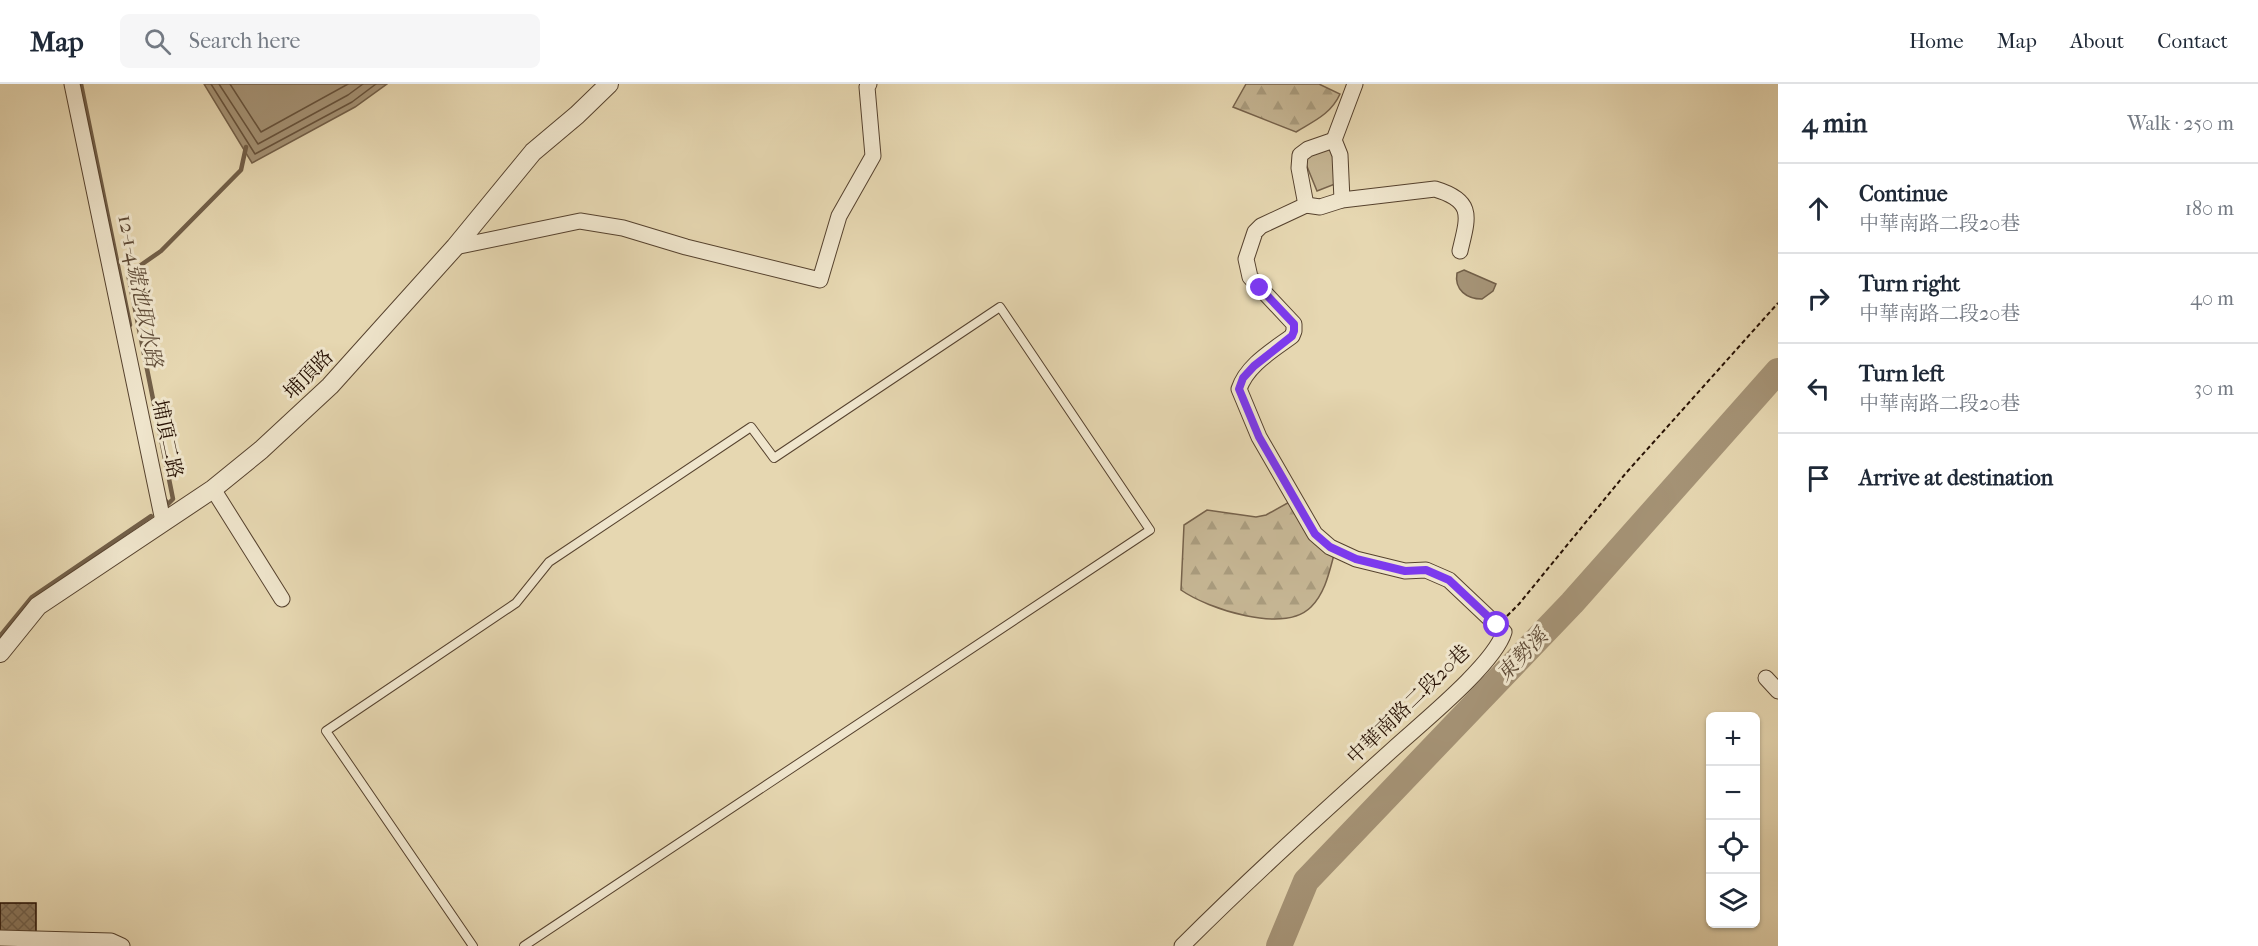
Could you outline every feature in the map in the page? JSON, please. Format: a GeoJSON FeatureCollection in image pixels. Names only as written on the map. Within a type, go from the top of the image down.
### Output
{"type":"FeatureCollection","features":[{"type":"Feature","properties":{"kind":"street","name":"埔頂二路"},"geometry":{"type":"LineString","coordinates":[[72,84],[163,521]]}},
{"type":"Feature","properties":{"kind":"street","name":"埔頂路"},"geometry":{"type":"LineString","coordinates":[[0,653],[38,606],[213,489],[261,450],[330,386],[455,248],[533,152],[609,84]]}},
{"type":"Feature","properties":{"kind":"street"},"geometry":{"type":"LineString","coordinates":[[455,248],[579,221],[623,228],[686,247],[820,280],[839,216],[873,156],[867,87],[869,84]]}},
{"type":"Feature","properties":{"kind":"street"},"geometry":{"type":"LineString","coordinates":[[1342,200],[1340,154],[1334,140],[1355,84]]}},
{"type":"Feature","properties":{"kind":"street"},"geometry":{"type":"LineString","coordinates":[[1306,205],[1299,168],[1300,155],[1308,149],[1334,140]]}},
{"type":"Feature","properties":{"kind":"street"},"geometry":{"type":"LineString","coordinates":[[1460,251],[1467,223],[1467,211],[1462,202],[1448,193],[1435,189],[1342,200],[1320,207],[1306,205],[1262,226],[1255,232],[1246,259],[1250,277],[1294,324],[1294,331],[1292,336],[1254,366],[1243,378],[1239,389],[1259,437],[1315,534],[1330,547],[1356,559],[1405,571],[1426,570],[1441,576],[1449,580],[1497,625]]}},
{"type":"Feature","properties":{"kind":"street"},"geometry":{"type":"LineString","coordinates":[[213,489],[282,598]]}},
{"type":"Feature","properties":{"kind":"street","name":"中華南路二段20巷"},"geometry":{"type":"LineString","coordinates":[[1182,946],[1250,880],[1468,680],[1501,642],[1504,632],[1497,625]]}},
{"type":"Feature","properties":{"kind":"street"},"geometry":{"type":"LineString","coordinates":[[1766,678],[1778,691]]}},
{"type":"Feature","properties":{"kind":"street"},"geometry":{"type":"LineString","coordinates":[[0,938],[111,941],[122,946]]}},
{"type":"Feature","properties":{"kind":"lane"},"geometry":{"type":"LineString","coordinates":[[473,946],[326,731],[516,603],[549,562],[751,427],[774,458],[1000,307],[1150,530],[524,946]]}},
{"type":"Feature","properties":{"kind":"path"},"geometry":{"type":"LineString","coordinates":[[1497,625],[1518,604],[1626,473],[1778,303]]}},
{"type":"Feature","properties":{"kind":"green space"},"geometry":{"type":"Polygon","coordinates":[[[1246,84],[1319,84],[1340,94],[1327,112],[1296,132],[1233,107],[1246,84]]]}},
{"type":"Feature","properties":{"kind":"green space"},"geometry":{"type":"Polygon","coordinates":[[[1334,134],[1335,184],[1317,191],[1306,164],[1304,151],[1334,134]]]}},
{"type":"Feature","properties":{"kind":"green space"},"geometry":{"type":"Polygon","coordinates":[[[1293,500],[1336,548],[1321,594],[1311,607],[1299,615],[1283,618],[1246,616],[1209,604],[1181,590],[1184,525],[1207,510],[1256,517],[1266,515],[1293,500]]]}},
{"type":"Feature","properties":{"kind":"water"},"geometry":{"type":"Polygon","coordinates":[[[204,84],[387,84],[355,107],[252,163],[204,84]]]}},
{"type":"Feature","properties":{"kind":"water"},"geometry":{"type":"Polygon","coordinates":[[[1464,270],[1496,284],[1493,291],[1482,299],[1467,295],[1460,289],[1457,279],[1457,273],[1464,270]]]}},
{"type":"Feature","properties":{"kind":"building"},"geometry":{"type":"Polygon","coordinates":[[[0,903],[36,903],[36,936],[0,935],[0,903]]]}},
{"type":"Feature","properties":{"kind":"waterway","name":"12-1-4號池取水路"},"geometry":{"type":"LineString","coordinates":[[81,84],[130,325]]}},
{"type":"Feature","properties":{"kind":"waterway"},"geometry":{"type":"LineString","coordinates":[[166,501],[167,505],[173,499],[128,274],[161,251],[241,170],[246,147]]}},
{"type":"Feature","properties":{"kind":"waterway","name":"東勢溪"},"geometry":{"type":"LineString","coordinates":[[1279,946],[1306,881],[1572,603],[1778,371]]}},
{"type":"Feature","properties":{"kind":"waterway"},"geometry":{"type":"LineString","coordinates":[[0,636],[32,597],[151,516]]}},
{"type":"Feature","properties":{"kind":"route"},"geometry":{"type":"LineString","coordinates":[[1260,288],[1294,324],[1294,331],[1292,336],[1254,366],[1243,378],[1239,389],[1259,437],[1315,534],[1330,547],[1356,559],[1405,571],[1426,570],[1449,580],[1497,625]]}}]}
